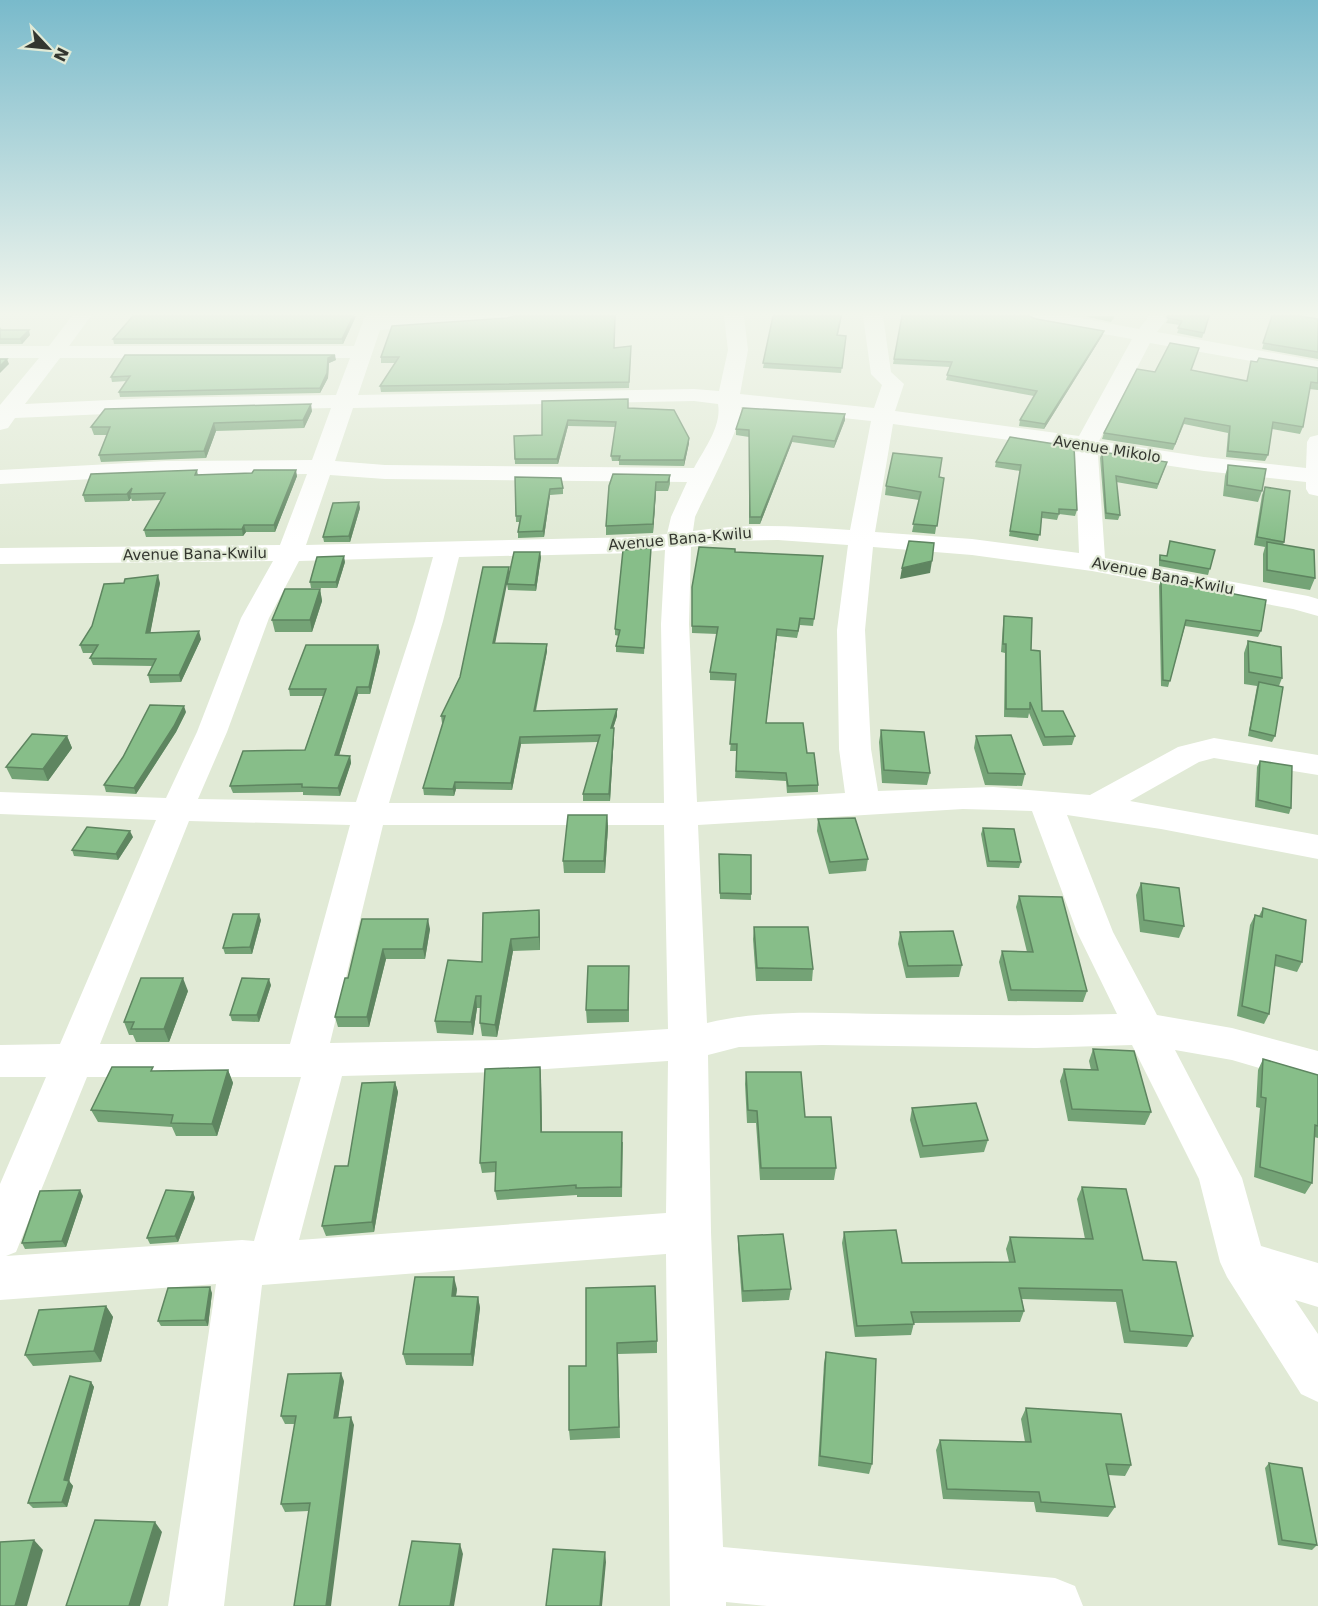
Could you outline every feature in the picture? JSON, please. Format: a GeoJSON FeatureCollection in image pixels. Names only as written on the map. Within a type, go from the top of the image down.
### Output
{"type":"FeatureCollection","features":[{"type":"Feature","properties":{"kind":"street"},"geometry":{"type":"LineString","coordinates":[[2,416],[23,391]]}},
{"type":"Feature","properties":{"kind":"street"},"geometry":{"type":"LineString","coordinates":[[0,1237],[177,810],[212,732],[255,618],[291,551],[349,391]]}},
{"type":"Feature","properties":{"kind":"street"},"geometry":{"type":"LineString","coordinates":[[730,391],[731,413],[724,433],[683,517],[678,541],[675,624],[688,1044],[688,1232],[698,1589],[1055,1606]]}},
{"type":"Feature","properties":{"kind":"street"},"geometry":{"type":"LineString","coordinates":[[863,803],[855,749],[851,630],[861,539],[883,416],[891,391]]}},
{"type":"Feature","properties":{"kind":"street"},"geometry":{"type":"LineString","coordinates":[[1092,562],[1086,444],[1116,391]]}},
{"type":"Feature","properties":{"kind":"street","name":"Avenue Mikolo"},"geometry":{"type":"LineString","coordinates":[[2,416],[152,405],[638,394],[729,398],[883,416],[1086,444],[1098,448],[1317,482]]}},
{"type":"Feature","properties":{"kind":"street"},"geometry":{"type":"LineString","coordinates":[[1317,482],[1318,442]]}},
{"type":"Feature","properties":{"kind":"street"},"geometry":{"type":"LineString","coordinates":[[0,477],[165,468],[322,466],[385,472],[702,475]]}},
{"type":"Feature","properties":{"kind":"street","name":"Avenue Bana-Kwilu"},"geometry":{"type":"LineString","coordinates":[[0,556],[158,556],[291,551],[636,545],[730,533],[778,532],[972,547],[1092,562],[1298,602],[1318,608]]}},
{"type":"Feature","properties":{"kind":"street"},"geometry":{"type":"LineString","coordinates":[[196,1606],[256,1262],[316,1060],[370,812],[429,621],[448,549]]}},
{"type":"Feature","properties":{"kind":"street"},"geometry":{"type":"LineString","coordinates":[[1095,807],[1189,754],[1214,748],[1318,765]]}},
{"type":"Feature","properties":{"kind":"street"},"geometry":{"type":"LineString","coordinates":[[0,803],[177,810],[370,812],[436,816],[682,814],[863,803],[999,798],[1095,807],[1318,847]]}},
{"type":"Feature","properties":{"kind":"street"},"geometry":{"type":"LineString","coordinates":[[1046,801],[1095,932],[1220,1178],[1243,1262],[1318,1377]]}},
{"type":"Feature","properties":{"kind":"street"},"geometry":{"type":"LineString","coordinates":[[0,1061],[316,1060],[501,1056],[688,1044],[751,1030],[1036,1032],[1145,1029],[1232,1044],[1318,1068]]}},
{"type":"Feature","properties":{"kind":"street"},"geometry":{"type":"LineString","coordinates":[[0,1278],[688,1232]]}},
{"type":"Feature","properties":{"kind":"street"},"geometry":{"type":"LineString","coordinates":[[1243,1262],[1318,1285]]}},
{"type":"Feature","properties":{"kind":"building"},"geometry":{"type":"Polygon","coordinates":[[[120,391],[172,391],[119,392],[120,391]]]}},
{"type":"Feature","properties":{"kind":"building"},"geometry":{"type":"Polygon","coordinates":[[[1037,391],[1066,391],[1045,424],[1020,420],[1037,391]]]}},
{"type":"Feature","properties":{"kind":"building"},"geometry":{"type":"Polygon","coordinates":[[[1126,391],[1309,391],[1303,427],[1273,422],[1268,455],[1228,451],[1230,426],[1185,418],[1175,444],[1104,433],[1126,391]]]}},
{"type":"Feature","properties":{"kind":"building"},"geometry":{"type":"Polygon","coordinates":[[[628,399],[628,408],[674,410],[689,438],[684,460],[619,460],[620,456],[611,456],[616,422],[568,420],[557,459],[515,459],[514,436],[542,435],[542,401],[628,399]]]}},
{"type":"Feature","properties":{"kind":"building"},"geometry":{"type":"Polygon","coordinates":[[[311,404],[303,420],[214,423],[204,451],[99,455],[110,427],[91,427],[105,409],[311,404]]]}},
{"type":"Feature","properties":{"kind":"building"},"geometry":{"type":"Polygon","coordinates":[[[743,408],[845,414],[835,441],[793,436],[761,517],[750,517],[749,430],[736,429],[743,408]]]}},
{"type":"Feature","properties":{"kind":"building"},"geometry":{"type":"Polygon","coordinates":[[[1010,437],[1074,447],[1077,510],[1059,509],[1059,514],[1042,512],[1040,535],[1010,531],[1021,465],[996,462],[1010,437]]]}},
{"type":"Feature","properties":{"kind":"building"},"geometry":{"type":"Polygon","coordinates":[[[1102,452],[1167,462],[1158,484],[1116,476],[1120,515],[1106,513],[1102,452]]]}},
{"type":"Feature","properties":{"kind":"building"},"geometry":{"type":"Polygon","coordinates":[[[893,453],[942,458],[939,477],[944,478],[937,526],[913,524],[921,492],[886,486],[893,453]]]}},
{"type":"Feature","properties":{"kind":"building"},"geometry":{"type":"Polygon","coordinates":[[[1228,465],[1266,469],[1262,491],[1227,485],[1228,465]]]}},
{"type":"Feature","properties":{"kind":"building"},"geometry":{"type":"Polygon","coordinates":[[[197,470],[195,475],[252,473],[254,470],[296,470],[274,525],[244,525],[242,529],[144,530],[165,493],[130,494],[132,488],[127,494],[83,495],[91,474],[197,470]]]}},
{"type":"Feature","properties":{"kind":"building"},"geometry":{"type":"Polygon","coordinates":[[[613,474],[670,475],[668,482],[656,482],[653,524],[606,526],[609,486],[613,474]]]}},
{"type":"Feature","properties":{"kind":"building"},"geometry":{"type":"Polygon","coordinates":[[[515,477],[561,478],[563,488],[550,489],[543,531],[518,532],[521,516],[516,516],[515,477]]]}},
{"type":"Feature","properties":{"kind":"building"},"geometry":{"type":"Polygon","coordinates":[[[1265,487],[1290,491],[1284,542],[1257,537],[1265,487]]]}},
{"type":"Feature","properties":{"kind":"building"},"geometry":{"type":"Polygon","coordinates":[[[359,502],[349,536],[323,537],[333,503],[359,502]]]}},
{"type":"Feature","properties":{"kind":"building"},"geometry":{"type":"Polygon","coordinates":[[[909,541],[934,543],[932,561],[902,568],[909,541]]]}},
{"type":"Feature","properties":{"kind":"building"},"geometry":{"type":"Polygon","coordinates":[[[1170,541],[1215,550],[1210,569],[1160,560],[1160,555],[1167,556],[1170,541]]]}},
{"type":"Feature","properties":{"kind":"building"},"geometry":{"type":"Polygon","coordinates":[[[1267,542],[1314,550],[1315,578],[1267,570],[1267,542]]]}},
{"type":"Feature","properties":{"kind":"building"},"geometry":{"type":"Polygon","coordinates":[[[699,547],[735,549],[735,552],[823,556],[814,619],[800,618],[798,631],[777,629],[766,723],[803,723],[807,753],[814,753],[818,785],[788,786],[786,773],[736,771],[737,744],[730,744],[736,674],[710,672],[718,627],[692,626],[692,587],[699,547]]]}},
{"type":"Feature","properties":{"kind":"building"},"geometry":{"type":"Polygon","coordinates":[[[651,548],[644,648],[616,646],[620,630],[615,629],[623,550],[651,548]]]}},
{"type":"Feature","properties":{"kind":"building"},"geometry":{"type":"Polygon","coordinates":[[[514,552],[540,552],[535,585],[507,584],[514,552]]]}},
{"type":"Feature","properties":{"kind":"building"},"geometry":{"type":"Polygon","coordinates":[[[344,556],[336,582],[310,582],[317,557],[344,556]]]}},
{"type":"Feature","properties":{"kind":"building"},"geometry":{"type":"Polygon","coordinates":[[[483,567],[509,567],[493,643],[547,644],[534,711],[617,709],[611,728],[614,728],[609,794],[583,794],[600,735],[520,737],[511,783],[455,782],[453,789],[423,788],[445,716],[441,716],[460,677],[483,567]]]}},
{"type":"Feature","properties":{"kind":"building"},"geometry":{"type":"Polygon","coordinates":[[[158,575],[146,633],[199,631],[179,675],[148,675],[156,659],[90,658],[98,645],[80,645],[92,626],[104,584],[124,583],[125,579],[158,575]]]}},
{"type":"Feature","properties":{"kind":"building"},"geometry":{"type":"Polygon","coordinates":[[[1161,580],[1266,600],[1261,631],[1186,620],[1170,681],[1163,680],[1161,580]]]}},
{"type":"Feature","properties":{"kind":"building"},"geometry":{"type":"Polygon","coordinates":[[[285,589],[320,589],[310,620],[272,620],[285,589]]]}},
{"type":"Feature","properties":{"kind":"building"},"geometry":{"type":"Polygon","coordinates":[[[1004,616],[1032,618],[1031,650],[1040,651],[1042,711],[1063,711],[1075,736],[1045,737],[1030,702],[1030,709],[1006,709],[1004,616]]]}},
{"type":"Feature","properties":{"kind":"building"},"geometry":{"type":"Polygon","coordinates":[[[1248,641],[1281,647],[1282,678],[1249,672],[1248,641]]]}},
{"type":"Feature","properties":{"kind":"building"},"geometry":{"type":"Polygon","coordinates":[[[306,645],[378,645],[369,687],[357,687],[335,755],[350,756],[338,788],[302,787],[302,784],[230,786],[243,751],[305,750],[326,689],[289,689],[306,645]]]}},
{"type":"Feature","properties":{"kind":"building"},"geometry":{"type":"Polygon","coordinates":[[[1259,682],[1283,687],[1275,736],[1250,730],[1259,682]]]}},
{"type":"Feature","properties":{"kind":"building"},"geometry":{"type":"Polygon","coordinates":[[[150,705],[184,706],[174,726],[134,788],[104,785],[123,757],[150,705]]]}},
{"type":"Feature","properties":{"kind":"building"},"geometry":{"type":"Polygon","coordinates":[[[881,730],[924,732],[930,773],[884,770],[881,730]]]}},
{"type":"Feature","properties":{"kind":"building"},"geometry":{"type":"Polygon","coordinates":[[[32,734],[67,736],[43,769],[6,767],[32,734]]]}},
{"type":"Feature","properties":{"kind":"building"},"geometry":{"type":"Polygon","coordinates":[[[1011,735],[1025,774],[988,773],[976,736],[1011,735]]]}},
{"type":"Feature","properties":{"kind":"building"},"geometry":{"type":"Polygon","coordinates":[[[1260,761],[1292,766],[1291,808],[1258,800],[1260,761]]]}},
{"type":"Feature","properties":{"kind":"building"},"geometry":{"type":"Polygon","coordinates":[[[568,815],[607,815],[604,861],[563,861],[568,815]]]}},
{"type":"Feature","properties":{"kind":"building"},"geometry":{"type":"Polygon","coordinates":[[[855,818],[868,859],[830,862],[818,819],[855,818]]]}},
{"type":"Feature","properties":{"kind":"building"},"geometry":{"type":"Polygon","coordinates":[[[87,827],[130,831],[116,854],[72,850],[87,827]]]}},
{"type":"Feature","properties":{"kind":"building"},"geometry":{"type":"Polygon","coordinates":[[[983,828],[1014,829],[1021,862],[989,861],[983,828]]]}},
{"type":"Feature","properties":{"kind":"building"},"geometry":{"type":"Polygon","coordinates":[[[719,854],[751,855],[751,894],[720,893],[719,854]]]}},
{"type":"Feature","properties":{"kind":"building"},"geometry":{"type":"Polygon","coordinates":[[[1141,883],[1179,888],[1184,926],[1144,920],[1141,883]]]}},
{"type":"Feature","properties":{"kind":"building"},"geometry":{"type":"Polygon","coordinates":[[[1019,896],[1062,897],[1087,991],[1011,990],[1002,951],[1033,952],[1019,896]]]}},
{"type":"Feature","properties":{"kind":"building"},"geometry":{"type":"Polygon","coordinates":[[[1263,908],[1306,920],[1302,962],[1276,955],[1269,1014],[1242,1006],[1255,915],[1262,917],[1263,908]]]}},
{"type":"Feature","properties":{"kind":"building"},"geometry":{"type":"Polygon","coordinates":[[[539,910],[539,937],[511,939],[495,1025],[480,1023],[481,996],[476,996],[471,1022],[435,1021],[448,960],[482,962],[483,913],[539,910]]]}},
{"type":"Feature","properties":{"kind":"building"},"geometry":{"type":"Polygon","coordinates":[[[233,914],[259,914],[250,947],[223,948],[233,914]]]}},
{"type":"Feature","properties":{"kind":"building"},"geometry":{"type":"Polygon","coordinates":[[[362,919],[428,919],[423,949],[383,949],[367,1017],[335,1017],[345,978],[348,978],[362,919]]]}},
{"type":"Feature","properties":{"kind":"building"},"geometry":{"type":"Polygon","coordinates":[[[754,927],[808,927],[813,969],[757,968],[754,927]]]}},
{"type":"Feature","properties":{"kind":"building"},"geometry":{"type":"Polygon","coordinates":[[[953,931],[962,965],[908,966],[900,932],[953,931]]]}},
{"type":"Feature","properties":{"kind":"building"},"geometry":{"type":"Polygon","coordinates":[[[588,966],[629,966],[628,1010],[586,1010],[588,966]]]}},
{"type":"Feature","properties":{"kind":"building"},"geometry":{"type":"Polygon","coordinates":[[[141,978],[183,978],[164,1029],[131,1029],[134,1022],[124,1022],[141,978]]]}},
{"type":"Feature","properties":{"kind":"building"},"geometry":{"type":"Polygon","coordinates":[[[242,978],[269,979],[257,1015],[230,1015],[242,978]]]}},
{"type":"Feature","properties":{"kind":"building"},"geometry":{"type":"Polygon","coordinates":[[[1093,1049],[1134,1051],[1151,1112],[1072,1109],[1064,1069],[1098,1070],[1093,1049]]]}},
{"type":"Feature","properties":{"kind":"building"},"geometry":{"type":"Polygon","coordinates":[[[1263,1059],[1318,1075],[1318,1126],[1315,1125],[1312,1183],[1260,1167],[1266,1098],[1261,1097],[1263,1059]]]}},
{"type":"Feature","properties":{"kind":"building"},"geometry":{"type":"Polygon","coordinates":[[[112,1067],[153,1067],[151,1071],[228,1070],[212,1124],[171,1123],[173,1115],[91,1110],[112,1067]]]}},
{"type":"Feature","properties":{"kind":"building"},"geometry":{"type":"Polygon","coordinates":[[[540,1067],[541,1132],[622,1132],[621,1187],[576,1188],[576,1185],[495,1191],[496,1162],[480,1163],[485,1069],[540,1067]]]}},
{"type":"Feature","properties":{"kind":"building"},"geometry":{"type":"Polygon","coordinates":[[[746,1072],[801,1072],[805,1117],[831,1117],[836,1168],[761,1168],[757,1111],[748,1110],[746,1072]]]}},
{"type":"Feature","properties":{"kind":"building"},"geometry":{"type":"Polygon","coordinates":[[[395,1082],[372,1222],[322,1226],[335,1166],[348,1166],[362,1083],[395,1082]]]}},
{"type":"Feature","properties":{"kind":"building"},"geometry":{"type":"Polygon","coordinates":[[[976,1103],[988,1140],[923,1146],[912,1108],[976,1103]]]}},
{"type":"Feature","properties":{"kind":"building"},"geometry":{"type":"Polygon","coordinates":[[[1082,1187],[1126,1189],[1143,1260],[1176,1262],[1193,1336],[1130,1331],[1122,1290],[1019,1288],[1024,1311],[911,1312],[914,1324],[857,1326],[844,1232],[896,1230],[902,1263],[1015,1262],[1010,1237],[1093,1239],[1082,1187]]]}},
{"type":"Feature","properties":{"kind":"building"},"geometry":{"type":"Polygon","coordinates":[[[80,1190],[62,1241],[22,1243],[40,1191],[80,1190]]]}},
{"type":"Feature","properties":{"kind":"building"},"geometry":{"type":"Polygon","coordinates":[[[166,1190],[193,1192],[175,1236],[147,1238],[166,1190]]]}},
{"type":"Feature","properties":{"kind":"building"},"geometry":{"type":"Polygon","coordinates":[[[783,1234],[791,1289],[743,1291],[738,1236],[783,1234]]]}},
{"type":"Feature","properties":{"kind":"building"},"geometry":{"type":"Polygon","coordinates":[[[415,1277],[454,1277],[452,1296],[478,1297],[471,1354],[403,1354],[415,1277]]]}},
{"type":"Feature","properties":{"kind":"building"},"geometry":{"type":"Polygon","coordinates":[[[655,1286],[657,1341],[617,1343],[619,1427],[569,1430],[569,1366],[586,1366],[586,1288],[655,1286]]]}},
{"type":"Feature","properties":{"kind":"building"},"geometry":{"type":"Polygon","coordinates":[[[210,1287],[205,1320],[158,1321],[168,1288],[210,1287]]]}},
{"type":"Feature","properties":{"kind":"building"},"geometry":{"type":"Polygon","coordinates":[[[106,1306],[94,1351],[25,1355],[39,1310],[106,1306]]]}},
{"type":"Feature","properties":{"kind":"building"},"geometry":{"type":"Polygon","coordinates":[[[826,1352],[876,1359],[872,1464],[820,1456],[826,1352]]]}},
{"type":"Feature","properties":{"kind":"building"},"geometry":{"type":"Polygon","coordinates":[[[341,1373],[334,1418],[351,1417],[326,1606],[294,1606],[310,1503],[281,1504],[296,1416],[281,1416],[288,1374],[341,1373]]]}},
{"type":"Feature","properties":{"kind":"building"},"geometry":{"type":"Polygon","coordinates":[[[70,1376],[91,1382],[64,1480],[69,1481],[62,1502],[28,1503],[70,1376]]]}},
{"type":"Feature","properties":{"kind":"building"},"geometry":{"type":"Polygon","coordinates":[[[1026,1408],[1121,1414],[1131,1465],[1106,1464],[1115,1507],[1041,1502],[1039,1492],[947,1489],[940,1440],[1031,1442],[1026,1408]]]}},
{"type":"Feature","properties":{"kind":"building"},"geometry":{"type":"Polygon","coordinates":[[[1269,1463],[1302,1468],[1317,1545],[1282,1540],[1269,1463]]]}},
{"type":"Feature","properties":{"kind":"building"},"geometry":{"type":"Polygon","coordinates":[[[95,1520],[155,1522],[129,1606],[66,1606],[95,1520]]]}},
{"type":"Feature","properties":{"kind":"building"},"geometry":{"type":"Polygon","coordinates":[[[34,1540],[15,1606],[0,1606],[0,1542],[34,1540]]]}},
{"type":"Feature","properties":{"kind":"building"},"geometry":{"type":"Polygon","coordinates":[[[412,1541],[460,1544],[450,1606],[399,1606],[412,1541]]]}},
{"type":"Feature","properties":{"kind":"building"},"geometry":{"type":"Polygon","coordinates":[[[553,1549],[605,1552],[600,1606],[546,1606],[553,1549]]]}}]}
